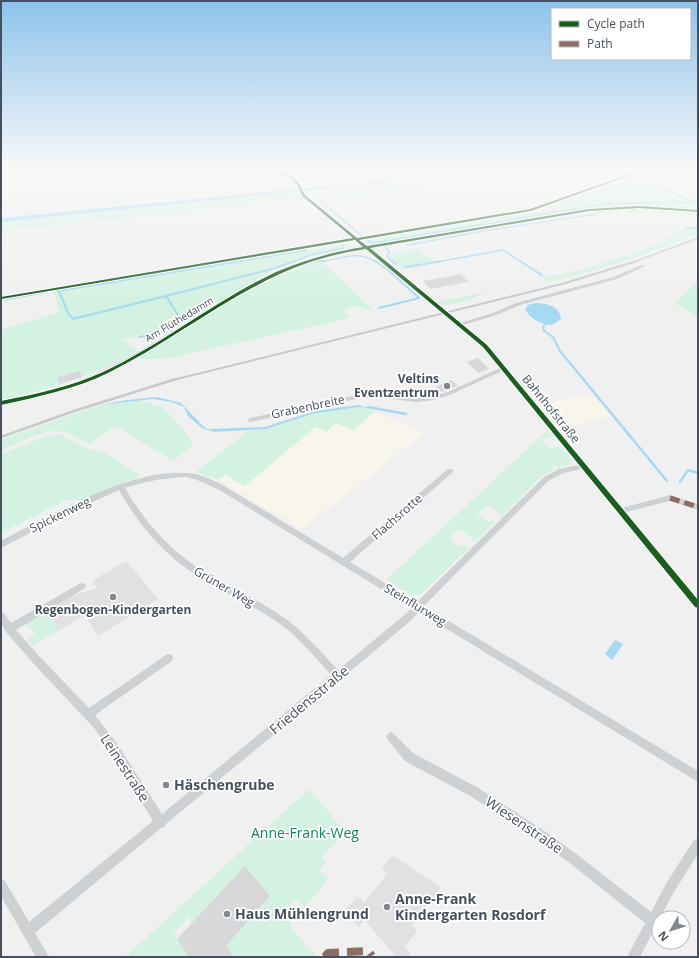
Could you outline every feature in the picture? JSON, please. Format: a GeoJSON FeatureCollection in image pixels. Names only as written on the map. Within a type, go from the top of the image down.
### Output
{"type":"FeatureCollection","features":[{"type":"Feature","properties":{"kind":"main road","name":"Am Flüthedamm"},"geometry":{"type":"LineString","coordinates":[[1,403],[57,390],[101,375],[140,354],[287,268],[320,257],[580,213]]}},
{"type":"Feature","properties":{"kind":"street","name":"Bahnhofstraße"},"geometry":{"type":"LineString","coordinates":[[366,248],[480,340],[698,605]]}},
{"type":"Feature","properties":{"kind":"street"},"geometry":{"type":"LineString","coordinates":[[461,324],[495,314],[518,304],[615,278],[643,266]]}},
{"type":"Feature","properties":{"kind":"street","name":"Grabenbreite"},"geometry":{"type":"LineString","coordinates":[[250,420],[361,396],[381,396],[411,400],[434,398],[450,393],[504,368]]}},
{"type":"Feature","properties":{"kind":"street","name":"Friedensstraße"},"geometry":{"type":"LineString","coordinates":[[28,931],[161,823],[405,620],[546,478],[560,471],[583,466]]}},
{"type":"Feature","properties":{"kind":"street","name":"Flachsrotte"},"geometry":{"type":"LineString","coordinates":[[344,562],[450,471]]}},
{"type":"Feature","properties":{"kind":"street","name":"Steinflurweg"},"geometry":{"type":"LineString","coordinates":[[121,488],[166,476],[186,475],[201,478],[218,485],[698,776]]}},
{"type":"Feature","properties":{"kind":"street","name":"Spickenweg"},"geometry":{"type":"LineString","coordinates":[[1,544],[73,507],[121,488]]}},
{"type":"Feature","properties":{"kind":"street","name":"Grüner Weg"},"geometry":{"type":"LineString","coordinates":[[121,488],[140,520],[170,552],[198,572],[281,620],[299,635],[338,676]]}},
{"type":"Feature","properties":{"kind":"street"},"geometry":{"type":"LineString","coordinates":[[621,511],[670,498],[698,507]]}},
{"type":"Feature","properties":{"kind":"street"},"geometry":{"type":"LineString","coordinates":[[9,629],[82,586]]}},
{"type":"Feature","properties":{"kind":"street","name":"Leinestraße"},"geometry":{"type":"LineString","coordinates":[[1,616],[9,629],[97,726],[111,744],[161,823]]}},
{"type":"Feature","properties":{"kind":"street"},"geometry":{"type":"LineString","coordinates":[[87,715],[169,658]]}},
{"type":"Feature","properties":{"kind":"street","name":"Wiesenstraße"},"geometry":{"type":"LineString","coordinates":[[391,737],[409,756],[476,793],[545,838],[581,864],[651,920]]}},
{"type":"Feature","properties":{"kind":"street"},"geometry":{"type":"LineString","coordinates":[[659,910],[698,844]]}},
{"type":"Feature","properties":{"kind":"street"},"geometry":{"type":"LineString","coordinates":[[1,885],[43,957]]}},
{"type":"Feature","properties":{"kind":"street"},"geometry":{"type":"LineString","coordinates":[[633,957],[651,923]]}},
{"type":"Feature","properties":{"kind":"shaded area"},"geometry":{"type":"Polygon","coordinates":[[[591,393],[611,416],[557,429],[537,405],[591,393]]]}},
{"type":"Feature","properties":{"kind":"shaded area"},"geometry":{"type":"Polygon","coordinates":[[[375,411],[425,433],[302,529],[219,480],[225,475],[245,486],[315,427],[336,423],[353,431],[375,411]]]}},
{"type":"Feature","properties":{"kind":"shaded area","name":"Regenbogen-Kindergarten"},"geometry":{"type":"Polygon","coordinates":[[[126,561],[158,599],[98,636],[85,615],[58,631],[45,611],[72,596],[97,588],[92,581],[126,561]]]}},
{"type":"Feature","properties":{"kind":"shaded area","name":"Anne-Frank Kindergarten Rosdorf"},"geometry":{"type":"Polygon","coordinates":[[[393,855],[441,888],[412,925],[417,931],[405,947],[411,954],[408,957],[397,957],[364,920],[359,927],[345,911],[357,896],[364,903],[387,874],[382,869],[393,855]]]}},
{"type":"Feature","properties":{"kind":"green space"},"geometry":{"type":"Polygon","coordinates":[[[93,213],[175,213],[1,231],[1,222],[93,213]]]}},
{"type":"Feature","properties":{"kind":"green space"},"geometry":{"type":"Polygon","coordinates":[[[527,213],[584,213],[374,245],[366,244],[363,241],[527,213]]]}},
{"type":"Feature","properties":{"kind":"green space"},"geometry":{"type":"Polygon","coordinates":[[[598,213],[628,213],[589,214],[598,213]]]}},
{"type":"Feature","properties":{"kind":"green space"},"geometry":{"type":"Polygon","coordinates":[[[658,213],[698,213],[698,216],[658,213]]]}},
{"type":"Feature","properties":{"kind":"green space"},"geometry":{"type":"Polygon","coordinates":[[[698,225],[698,233],[662,248],[606,267],[550,282],[504,251],[400,270],[388,255],[417,248],[435,262],[505,249],[545,277],[583,269],[636,253],[662,242],[679,230],[698,225]]]}},
{"type":"Feature","properties":{"kind":"green space"},"geometry":{"type":"Polygon","coordinates":[[[347,244],[351,246],[311,254],[282,265],[182,324],[122,340],[138,351],[105,368],[71,381],[1,400],[1,330],[60,312],[53,292],[347,244]]]}},
{"type":"Feature","properties":{"kind":"green space"},"geometry":{"type":"Polygon","coordinates":[[[320,260],[372,309],[364,310],[359,305],[344,309],[349,317],[333,322],[164,359],[139,359],[142,355],[229,302],[274,278],[320,260]]]}},
{"type":"Feature","properties":{"kind":"green space"},"geometry":{"type":"Polygon","coordinates":[[[698,280],[698,317],[674,303],[698,280]]]}},
{"type":"Feature","properties":{"kind":"green space"},"geometry":{"type":"Polygon","coordinates":[[[489,291],[469,300],[442,306],[438,302],[489,291]]]}},
{"type":"Feature","properties":{"kind":"green space"},"geometry":{"type":"Polygon","coordinates":[[[141,400],[164,408],[191,439],[193,445],[173,461],[116,426],[88,445],[70,434],[56,431],[40,434],[1,451],[1,440],[100,405],[141,400]]]}},
{"type":"Feature","properties":{"kind":"green space"},"geometry":{"type":"Polygon","coordinates":[[[358,407],[375,411],[353,431],[336,423],[326,432],[315,427],[245,486],[225,475],[219,480],[196,472],[249,430],[272,427],[312,414],[358,407]]]}},
{"type":"Feature","properties":{"kind":"green space"},"geometry":{"type":"Polygon","coordinates":[[[548,430],[553,436],[541,439],[549,449],[561,446],[572,460],[571,464],[558,468],[556,465],[552,466],[554,469],[542,476],[501,517],[498,511],[487,505],[477,515],[488,522],[496,521],[475,542],[470,536],[459,529],[449,539],[459,546],[471,546],[420,595],[411,595],[386,580],[548,430]]]}},
{"type":"Feature","properties":{"kind":"green space"},"geometry":{"type":"Polygon","coordinates":[[[60,434],[83,447],[103,452],[138,474],[139,477],[80,500],[66,500],[1,533],[1,454],[44,437],[60,434]]]}},
{"type":"Feature","properties":{"kind":"green space"},"geometry":{"type":"Polygon","coordinates":[[[45,611],[58,631],[32,646],[27,640],[35,634],[25,623],[45,611]]]}},
{"type":"Feature","properties":{"kind":"green space","name":"Anne-Frank-Weg"},"geometry":{"type":"Polygon","coordinates":[[[309,789],[345,831],[322,857],[326,862],[320,870],[328,879],[305,907],[297,898],[285,910],[290,924],[298,936],[319,957],[234,957],[226,946],[270,896],[245,866],[192,923],[188,917],[174,933],[189,957],[125,957],[309,789]]]}},
{"type":"Feature","properties":{"kind":"water"},"geometry":{"type":"Polygon","coordinates":[[[55,213],[91,213],[1,222],[1,218],[55,213]]]}},
{"type":"Feature","properties":{"kind":"water"},"geometry":{"type":"Polygon","coordinates":[[[535,303],[552,306],[558,311],[561,319],[552,325],[544,324],[536,320],[529,315],[525,309],[528,305],[535,303]]]}},
{"type":"Feature","properties":{"kind":"water"},"geometry":{"type":"Polygon","coordinates":[[[157,397],[181,403],[203,426],[208,429],[265,427],[315,411],[358,405],[370,408],[358,407],[312,414],[266,429],[214,432],[202,428],[188,416],[184,407],[171,402],[153,399],[100,405],[157,397]]]}},
{"type":"Feature","properties":{"kind":"water"},"geometry":{"type":"Polygon","coordinates":[[[615,640],[623,644],[612,660],[605,654],[615,640]]]}},
{"type":"Feature","properties":{"kind":"building"},"geometry":{"type":"Polygon","coordinates":[[[461,274],[468,282],[430,289],[423,281],[461,274]]]}},
{"type":"Feature","properties":{"kind":"building"},"geometry":{"type":"Polygon","coordinates":[[[478,358],[489,369],[478,373],[467,362],[478,358]]]}},
{"type":"Feature","properties":{"kind":"building"},"geometry":{"type":"Polygon","coordinates":[[[80,371],[82,377],[60,384],[57,377],[80,371]]]}},
{"type":"Feature","properties":{"kind":"building","name":"Veltins Eventzentrum"},"geometry":{"type":"Polygon","coordinates":[[[451,380],[458,386],[442,392],[435,387],[451,380]]]}},
{"type":"Feature","properties":{"kind":"building","name":"Haus Mühlengrund"},"geometry":{"type":"Polygon","coordinates":[[[245,866],[270,896],[226,946],[234,957],[189,957],[177,939],[245,866]]]}},
{"type":"Feature","properties":{"kind":"waterway"},"geometry":{"type":"LineString","coordinates":[[335,213],[362,236]]}},
{"type":"Feature","properties":{"kind":"waterway"},"geometry":{"type":"LineString","coordinates":[[367,240],[373,243],[553,213]]}},
{"type":"Feature","properties":{"kind":"waterway"},"geometry":{"type":"LineString","coordinates":[[408,245],[483,231],[597,214]]}},
{"type":"Feature","properties":{"kind":"waterway"},"geometry":{"type":"LineString","coordinates":[[685,229],[698,227]]}},
{"type":"Feature","properties":{"kind":"waterway"},"geometry":{"type":"LineString","coordinates":[[292,262],[311,255],[344,248]]}},
{"type":"Feature","properties":{"kind":"waterway"},"geometry":{"type":"LineString","coordinates":[[385,248],[389,251],[387,256],[392,261]]}},
{"type":"Feature","properties":{"kind":"waterway"},"geometry":{"type":"LineString","coordinates":[[240,261],[307,250]]}},
{"type":"Feature","properties":{"kind":"waterway"},"geometry":{"type":"LineString","coordinates":[[438,262],[503,250],[521,262]]}},
{"type":"Feature","properties":{"kind":"waterway"},"geometry":{"type":"LineString","coordinates":[[324,261],[359,256],[376,262]]}},
{"type":"Feature","properties":{"kind":"waterway"},"geometry":{"type":"LineString","coordinates":[[166,296],[73,319],[69,315],[59,291],[57,291],[240,261]]}},
{"type":"Feature","properties":{"kind":"waterway"},"geometry":{"type":"LineString","coordinates":[[236,262],[240,261]]}},
{"type":"Feature","properties":{"kind":"waterway"},"geometry":{"type":"LineString","coordinates":[[166,296],[272,269],[295,261]]}},
{"type":"Feature","properties":{"kind":"waterway"},"geometry":{"type":"LineString","coordinates":[[315,261],[324,261]]}},
{"type":"Feature","properties":{"kind":"waterway"},"geometry":{"type":"LineString","coordinates":[[375,261],[388,270],[419,298],[379,308]]}},
{"type":"Feature","properties":{"kind":"waterway"},"geometry":{"type":"LineString","coordinates":[[392,261],[396,264]]}},
{"type":"Feature","properties":{"kind":"waterway"},"geometry":{"type":"LineString","coordinates":[[438,262],[442,261]]}},
{"type":"Feature","properties":{"kind":"waterway"},"geometry":{"type":"LineString","coordinates":[[520,261],[528,266]]}},
{"type":"Feature","properties":{"kind":"waterway"},"geometry":{"type":"LineString","coordinates":[[405,267],[438,262]]}},
{"type":"Feature","properties":{"kind":"waterway"},"geometry":{"type":"LineString","coordinates":[[529,267],[542,275]]}},
{"type":"Feature","properties":{"kind":"waterway"},"geometry":{"type":"LineString","coordinates":[[1,300],[47,292]]}},
{"type":"Feature","properties":{"kind":"waterway"},"geometry":{"type":"LineString","coordinates":[[166,296],[182,321]]}},
{"type":"Feature","properties":{"kind":"waterway"},"geometry":{"type":"LineString","coordinates":[[547,322],[543,327],[544,331],[553,337],[560,351],[584,380]]}},
{"type":"Feature","properties":{"kind":"waterway"},"geometry":{"type":"LineString","coordinates":[[139,337],[171,330]]}},
{"type":"Feature","properties":{"kind":"waterway"},"geometry":{"type":"LineString","coordinates":[[583,379],[667,481]]}},
{"type":"Feature","properties":{"kind":"waterway"},"geometry":{"type":"LineString","coordinates":[[368,407],[406,414]]}},
{"type":"Feature","properties":{"kind":"waterway"},"geometry":{"type":"LineString","coordinates":[[680,482],[688,470],[698,473]]}},
{"type":"Feature","properties":{"kind":"railway"},"geometry":{"type":"LineString","coordinates":[[635,262],[698,238]]}},
{"type":"Feature","properties":{"kind":"railway"},"geometry":{"type":"LineString","coordinates":[[173,380],[562,284],[635,262]]}},
{"type":"Feature","properties":{"kind":"railway"},"geometry":{"type":"LineString","coordinates":[[1,437],[74,411],[176,379]]}},
{"type":"Feature","properties":{"kind":"marked path"},"geometry":{"type":"LineString","coordinates":[[670,498],[698,507]]}},
{"type":"Feature","properties":{"kind":"marked path"},"geometry":{"type":"LineString","coordinates":[[325,957],[328,953],[368,951],[372,956]]}},
{"type":"Feature","properties":{"kind":"cycle path"},"geometry":{"type":"LineString","coordinates":[[324,213],[485,346],[698,605]]}},
{"type":"Feature","properties":{"kind":"cycle path"},"geometry":{"type":"LineString","coordinates":[[1,298],[515,213]]}},
{"type":"Feature","properties":{"kind":"cycle path"},"geometry":{"type":"LineString","coordinates":[[1,403],[68,387],[93,378],[135,357],[220,304],[249,288],[278,273],[309,261],[341,252],[573,213]]}},
{"type":"Feature","properties":{"kind":"place","name":"Veltins Eventzentrum"},"geometry":{"type":"Point","coordinates":[447,386]}},
{"type":"Feature","properties":{"kind":"place","name":"Regenbogen-Kindergarten"},"geometry":{"type":"Point","coordinates":[113,597]}},
{"type":"Feature","properties":{"kind":"place","name":"Häschengrube"},"geometry":{"type":"Point","coordinates":[166,785]}},
{"type":"Feature","properties":{"kind":"place","name":"Anne-Frank Kindergarten Rosdorf"},"geometry":{"type":"Point","coordinates":[387,907]}},
{"type":"Feature","properties":{"kind":"place","name":"Haus Mühlengrund"},"geometry":{"type":"Point","coordinates":[227,914]}}]}
